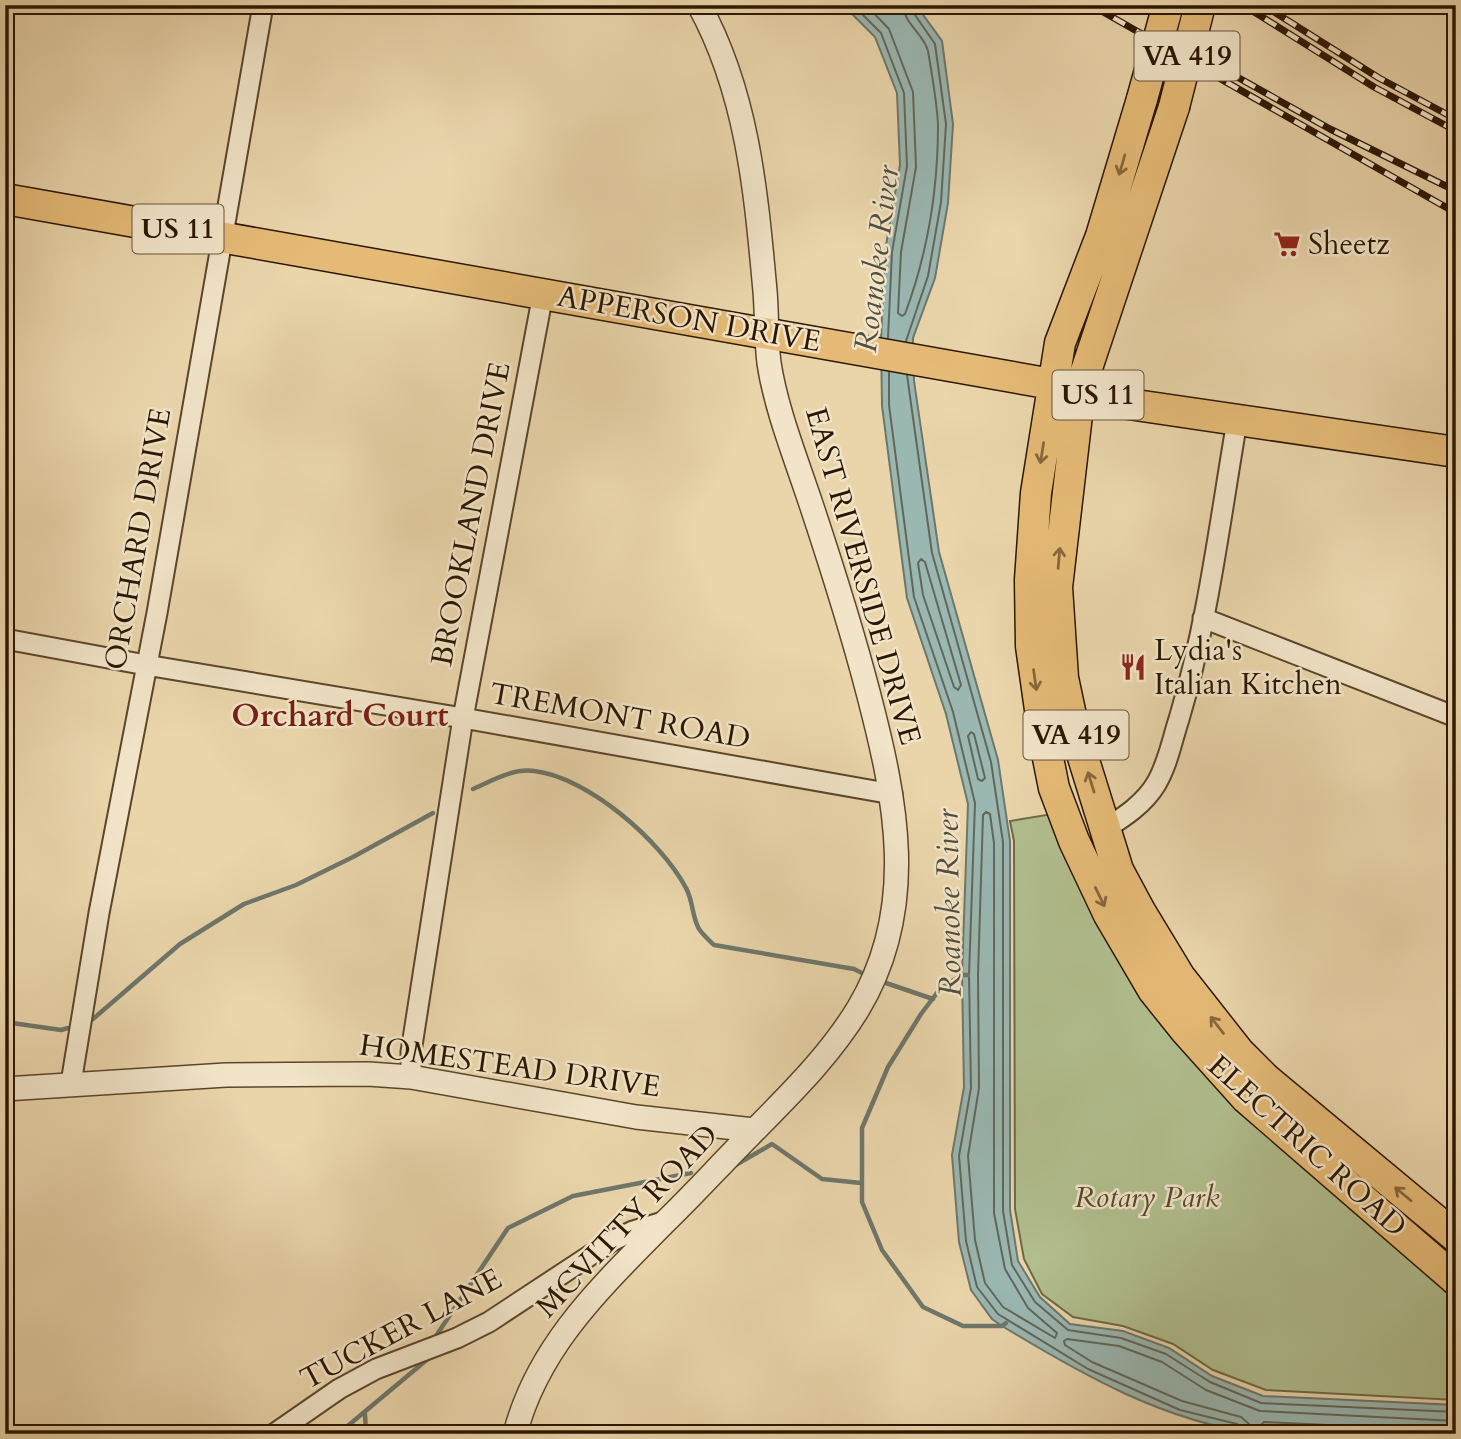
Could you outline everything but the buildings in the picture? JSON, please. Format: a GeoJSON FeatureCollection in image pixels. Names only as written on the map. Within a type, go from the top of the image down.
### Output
{"type":"FeatureCollection","features":[{"type":"Feature","properties":{"kind":"main road","name":"ELECTRIC ROAD"},"geometry":{"type":"LineString","coordinates":[[1168,5],[1101,236],[1060,343],[1066,386],[1057,587],[1063,678],[1071,713],[1118,870],[1180,977],[1239,1052],[1266,1079],[1456,1237]]}},
{"type":"Feature","properties":{"kind":"main road","name":"ELECTRIC ROAD"},"geometry":{"type":"LineString","coordinates":[[1200,5],[1174,107],[1066,386],[1036,494],[1030,580],[1031,646],[1044,738],[1055,788],[1074,841],[1109,915],[1153,990],[1246,1098],[1456,1280]]}},
{"type":"Feature","properties":{"kind":"main road","name":"APPERSON DRIVE"},"geometry":{"type":"LineString","coordinates":[[5,199],[1066,386],[1122,402],[1456,452]]}},
{"type":"Feature","properties":{"kind":"street","name":"ORCHARD DRIVE"},"geometry":{"type":"LineString","coordinates":[[72,1083],[99,913],[146,666],[263,5]]}},
{"type":"Feature","properties":{"kind":"street","name":"EAST RIVERSIDE DRIVE"},"geometry":{"type":"LineString","coordinates":[[699,5],[727,71],[742,118],[752,166],[770,365],[782,414],[859,659],[892,794],[897,856],[896,895],[889,936],[872,985],[830,1049],[801,1085],[754,1130]]}},
{"type":"Feature","properties":{"kind":"street","name":"BROOKLAND DRIVE"},"geometry":{"type":"LineString","coordinates":[[411,1077],[411,1052],[463,718],[543,294]]}},
{"type":"Feature","properties":{"kind":"street"},"geometry":{"type":"LineString","coordinates":[[1105,829],[1146,799],[1164,766],[1186,694],[1203,618],[1237,421]]}},
{"type":"Feature","properties":{"kind":"street"},"geometry":{"type":"LineString","coordinates":[[1203,618],[1456,717]]}},
{"type":"Feature","properties":{"kind":"street","name":"TREMONT ROAD"},"geometry":{"type":"LineString","coordinates":[[5,639],[146,666],[463,718],[892,794]]}},
{"type":"Feature","properties":{"kind":"street","name":"HOMESTEAD DRIVE"},"geometry":{"type":"LineString","coordinates":[[5,1089],[226,1075],[368,1074],[411,1077],[636,1117],[754,1130]]}},
{"type":"Feature","properties":{"kind":"street","name":"MCVITTY ROAD"},"geometry":{"type":"LineString","coordinates":[[515,1434],[533,1384],[563,1332],[605,1283],[754,1130]]}},
{"type":"Feature","properties":{"kind":"street","name":"TUCKER LANE"},"geometry":{"type":"LineString","coordinates":[[274,1434],[339,1389],[376,1368],[457,1338],[489,1322],[612,1241],[666,1221]]}},
{"type":"Feature","properties":{"kind":"green space","name":"Rotary Park"},"geometry":{"type":"Polygon","coordinates":[[[1052,814],[1102,927],[1384,1233],[1456,1298],[1456,1400],[1266,1390],[1213,1370],[1173,1344],[1123,1326],[1073,1317],[1042,1294],[1024,1259],[1015,1209],[1014,841],[1010,821],[1052,814]]]}},
{"type":"Feature","properties":{"kind":"water"},"geometry":{"type":"Polygon","coordinates":[[[843,5],[916,5],[942,41],[953,124],[948,203],[935,278],[913,338],[914,381],[939,552],[998,760],[1010,841],[1010,1210],[1018,1261],[1040,1297],[1070,1324],[1123,1331],[1169,1348],[1212,1376],[1263,1396],[1456,1405],[1456,1434],[1258,1434],[1189,1419],[1125,1394],[1032,1344],[992,1319],[971,1290],[959,1242],[952,1155],[964,1087],[962,975],[968,804],[946,714],[907,598],[882,406],[881,338],[885,251],[900,165],[897,93],[875,37],[843,5]]]}},
{"type":"Feature","properties":{"kind":"waterway"},"geometry":{"type":"LineString","coordinates":[[473,789],[518,771],[534,771],[577,785],[621,814],[659,851],[686,888],[699,929],[714,945],[854,969],[862,973]]}},
{"type":"Feature","properties":{"kind":"waterway"},"geometry":{"type":"LineString","coordinates":[[93,1019],[180,944],[244,904],[296,885],[433,813]]}},
{"type":"Feature","properties":{"kind":"waterway","name":"Roanoke River"},"geometry":{"type":"LineString","coordinates":[[968,975],[962,975],[940,989],[888,1067],[862,1128],[862,1202],[882,1250],[923,1307],[963,1326],[1002,1326],[1006,1323]]}},
{"type":"Feature","properties":{"kind":"waterway","name":"Roanoke River"},"geometry":{"type":"LineString","coordinates":[[886,983],[933,999]]}},
{"type":"Feature","properties":{"kind":"waterway"},"geometry":{"type":"LineString","coordinates":[[5,1022],[61,1030],[68,1028]]}},
{"type":"Feature","properties":{"kind":"waterway"},"geometry":{"type":"LineString","coordinates":[[734,1166],[772,1144],[822,1179],[861,1183]]}},
{"type":"Feature","properties":{"kind":"waterway"},"geometry":{"type":"LineString","coordinates":[[436,1336],[508,1228],[573,1196],[691,1173]]}},
{"type":"Feature","properties":{"kind":"waterway"},"geometry":{"type":"LineString","coordinates":[[338,1434],[429,1358]]}},
{"type":"Feature","properties":{"kind":"waterway"},"geometry":{"type":"LineString","coordinates":[[365,1414],[366,1434]]}},
{"type":"Feature","properties":{"kind":"railway"},"geometry":{"type":"LineString","coordinates":[[1091,5],[1456,213]]}},
{"type":"Feature","properties":{"kind":"railway"},"geometry":{"type":"LineString","coordinates":[[1243,5],[1374,87],[1456,131]]}},
{"type":"Feature","properties":{"kind":"railway"},"geometry":{"type":"LineString","coordinates":[[1263,5],[1379,78],[1450,116]]}},
{"type":"Feature","properties":{"kind":"railway"},"geometry":{"type":"LineString","coordinates":[[1153,30],[1330,129],[1456,191]]}},
{"type":"Feature","properties":{"kind":"place","name":"Sheetz"},"geometry":{"type":"Point","coordinates":[1287,244]}},
{"type":"Feature","properties":{"kind":"place","name":"Lydia's Italian Kitchen"},"geometry":{"type":"Point","coordinates":[1133,667]}},
{"type":"Feature","properties":{"kind":"district","name":"Orchard Court"},"geometry":{"type":"Point","coordinates":[340,716]}}]}
